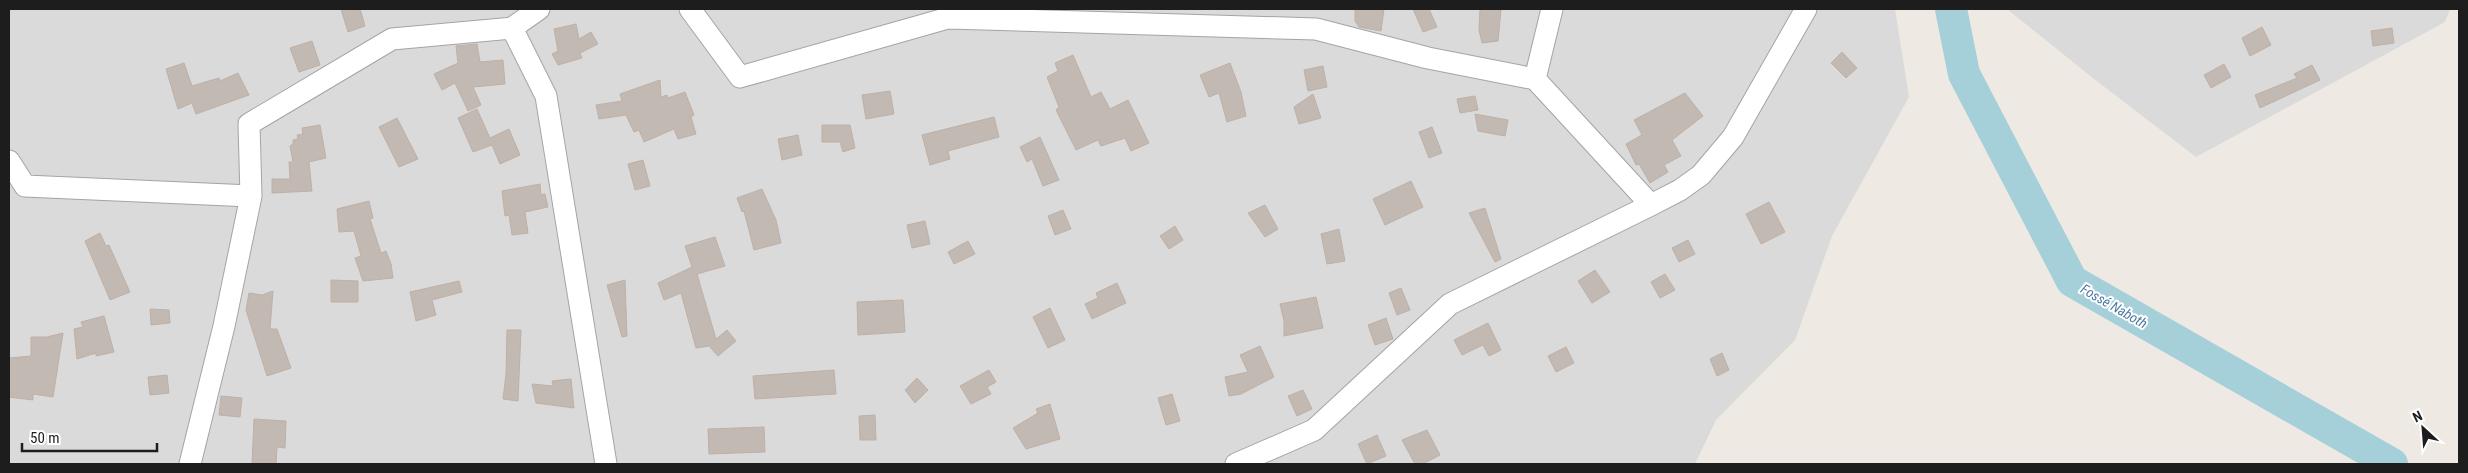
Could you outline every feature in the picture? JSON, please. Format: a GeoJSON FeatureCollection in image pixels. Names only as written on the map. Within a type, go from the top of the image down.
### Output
{"type":"FeatureCollection","features":[{"type":"Feature","properties":{"kind":"street"},"geometry":{"type":"LineString","coordinates":[[190,464],[224,326],[251,196],[249,124],[392,39],[512,28],[540,9]]}},
{"type":"Feature","properties":{"kind":"street"},"geometry":{"type":"LineString","coordinates":[[690,9],[740,77],[948,18],[1118,16],[1316,29],[1428,58],[1535,79],[1651,205]]}},
{"type":"Feature","properties":{"kind":"street"},"geometry":{"type":"LineString","coordinates":[[1535,79],[1552,9]]}},
{"type":"Feature","properties":{"kind":"street"},"geometry":{"type":"LineString","coordinates":[[1236,464],[1314,430],[1450,304],[1651,205],[1680,190],[1701,175],[1732,137],[1806,9]]}},
{"type":"Feature","properties":{"kind":"street"},"geometry":{"type":"LineString","coordinates":[[512,28],[546,96],[606,464]]}},
{"type":"Feature","properties":{"kind":"street"},"geometry":{"type":"LineString","coordinates":[[9,161],[26,186],[251,196]]}},
{"type":"Feature","properties":{"kind":"shaded area"},"geometry":{"type":"Polygon","coordinates":[[[9,9],[1895,9],[1909,97],[1832,236],[1795,340],[1716,420],[1695,464],[9,464],[9,9]]]}},
{"type":"Feature","properties":{"kind":"shaded area"},"geometry":{"type":"Polygon","coordinates":[[[2007,9],[2450,9],[2445,22],[2196,157],[2007,9]]]}},
{"type":"Feature","properties":{"kind":"building"},"geometry":{"type":"Polygon","coordinates":[[[341,9],[360,9],[365,26],[348,32],[341,9]]]}},
{"type":"Feature","properties":{"kind":"building"},"geometry":{"type":"Polygon","coordinates":[[[1355,9],[1384,9],[1381,31],[1359,27],[1355,21],[1355,9]]]}},
{"type":"Feature","properties":{"kind":"building"},"geometry":{"type":"Polygon","coordinates":[[[1413,9],[1429,9],[1437,27],[1423,32],[1413,9]]]}},
{"type":"Feature","properties":{"kind":"building"},"geometry":{"type":"Polygon","coordinates":[[[1480,9],[1501,9],[1498,41],[1482,43],[1479,30],[1480,9]]]}},
{"type":"Feature","properties":{"kind":"building"},"geometry":{"type":"Polygon","coordinates":[[[576,24],[579,39],[591,32],[598,44],[580,53],[582,58],[558,65],[552,54],[558,51],[554,29],[576,24]]]}},
{"type":"Feature","properties":{"kind":"building"},"geometry":{"type":"Polygon","coordinates":[[[2262,27],[2271,45],[2250,56],[2242,38],[2262,27]]]}},
{"type":"Feature","properties":{"kind":"building"},"geometry":{"type":"Polygon","coordinates":[[[2392,28],[2394,43],[2373,46],[2371,31],[2392,28]]]}},
{"type":"Feature","properties":{"kind":"building"},"geometry":{"type":"Polygon","coordinates":[[[312,41],[320,65],[299,72],[290,48],[312,41]]]}},
{"type":"Feature","properties":{"kind":"building"},"geometry":{"type":"Polygon","coordinates":[[[477,44],[480,62],[503,60],[505,84],[473,87],[481,105],[468,111],[455,83],[442,90],[434,74],[458,63],[456,46],[477,44]]]}},
{"type":"Feature","properties":{"kind":"building"},"geometry":{"type":"Polygon","coordinates":[[[1842,52],[1857,68],[1846,78],[1831,63],[1842,52]]]}},
{"type":"Feature","properties":{"kind":"building"},"geometry":{"type":"Polygon","coordinates":[[[1073,55],[1091,97],[1101,92],[1110,109],[1128,100],[1149,143],[1131,151],[1125,138],[1101,146],[1098,140],[1076,150],[1056,110],[1059,107],[1047,77],[1058,71],[1055,63],[1073,55]]]}},
{"type":"Feature","properties":{"kind":"building"},"geometry":{"type":"Polygon","coordinates":[[[184,63],[192,86],[219,78],[220,81],[238,73],[249,95],[196,114],[192,103],[178,109],[166,69],[184,63]]]}},
{"type":"Feature","properties":{"kind":"building"},"geometry":{"type":"Polygon","coordinates":[[[1230,63],[1241,92],[1246,116],[1227,122],[1219,93],[1209,97],[1200,75],[1230,63]]]}},
{"type":"Feature","properties":{"kind":"building"},"geometry":{"type":"Polygon","coordinates":[[[2224,64],[2231,77],[2211,88],[2204,75],[2224,64]]]}},
{"type":"Feature","properties":{"kind":"building"},"geometry":{"type":"Polygon","coordinates":[[[2312,65],[2320,80],[2260,108],[2255,95],[2297,78],[2294,74],[2312,65]]]}},
{"type":"Feature","properties":{"kind":"building"},"geometry":{"type":"Polygon","coordinates":[[[1323,66],[1327,87],[1308,91],[1304,70],[1323,66]]]}},
{"type":"Feature","properties":{"kind":"building"},"geometry":{"type":"Polygon","coordinates":[[[660,80],[661,97],[667,95],[668,98],[685,92],[694,115],[691,117],[696,134],[678,139],[674,129],[644,142],[639,130],[634,132],[626,115],[599,119],[596,105],[622,101],[620,94],[660,80]]]}},
{"type":"Feature","properties":{"kind":"building"},"geometry":{"type":"Polygon","coordinates":[[[890,91],[894,114],[866,119],[862,95],[890,91]]]}},
{"type":"Feature","properties":{"kind":"building"},"geometry":{"type":"Polygon","coordinates":[[[1685,93],[1703,116],[1672,140],[1681,156],[1664,165],[1668,172],[1650,183],[1639,164],[1636,165],[1626,144],[1642,135],[1634,120],[1685,93]]]}},
{"type":"Feature","properties":{"kind":"building"},"geometry":{"type":"Polygon","coordinates":[[[1313,94],[1321,118],[1299,124],[1294,107],[1313,94]]]}},
{"type":"Feature","properties":{"kind":"building"},"geometry":{"type":"Polygon","coordinates":[[[1475,96],[1478,110],[1460,113],[1457,99],[1475,96]]]}},
{"type":"Feature","properties":{"kind":"building"},"geometry":{"type":"Polygon","coordinates":[[[477,109],[490,138],[509,129],[520,155],[500,164],[492,145],[473,152],[458,118],[477,109]]]}},
{"type":"Feature","properties":{"kind":"building"},"geometry":{"type":"Polygon","coordinates":[[[1475,114],[1508,120],[1505,136],[1478,131],[1475,114]]]}},
{"type":"Feature","properties":{"kind":"building"},"geometry":{"type":"Polygon","coordinates":[[[994,117],[999,137],[948,151],[950,159],[930,165],[922,135],[994,117]]]}},
{"type":"Feature","properties":{"kind":"building"},"geometry":{"type":"Polygon","coordinates":[[[397,118],[418,159],[399,167],[379,127],[397,118]]]}},
{"type":"Feature","properties":{"kind":"building"},"geometry":{"type":"Polygon","coordinates":[[[320,125],[326,158],[309,162],[312,191],[272,193],[272,179],[290,179],[289,162],[293,162],[290,146],[293,144],[293,140],[298,139],[297,135],[303,134],[302,128],[320,125]]]}},
{"type":"Feature","properties":{"kind":"building"},"geometry":{"type":"Polygon","coordinates":[[[822,125],[850,125],[855,148],[843,152],[840,142],[822,142],[822,125]]]}},
{"type":"Feature","properties":{"kind":"building"},"geometry":{"type":"Polygon","coordinates":[[[1432,127],[1442,153],[1429,158],[1419,132],[1432,127]]]}},
{"type":"Feature","properties":{"kind":"building"},"geometry":{"type":"Polygon","coordinates":[[[798,135],[802,155],[782,160],[778,139],[798,135]]]}},
{"type":"Feature","properties":{"kind":"building"},"geometry":{"type":"Polygon","coordinates":[[[1040,137],[1059,180],[1043,186],[1032,159],[1027,162],[1020,147],[1040,137]]]}},
{"type":"Feature","properties":{"kind":"building"},"geometry":{"type":"Polygon","coordinates":[[[643,160],[650,186],[635,190],[628,164],[643,160]]]}},
{"type":"Feature","properties":{"kind":"building"},"geometry":{"type":"Polygon","coordinates":[[[1411,181],[1423,207],[1385,225],[1373,199],[1411,181]]]}},
{"type":"Feature","properties":{"kind":"building"},"geometry":{"type":"Polygon","coordinates":[[[540,184],[541,195],[545,194],[548,207],[525,212],[528,233],[512,235],[509,215],[505,216],[502,191],[540,184]]]}},
{"type":"Feature","properties":{"kind":"building"},"geometry":{"type":"Polygon","coordinates":[[[762,189],[776,220],[781,243],[754,250],[744,211],[742,212],[737,198],[762,189]]]}},
{"type":"Feature","properties":{"kind":"building"},"geometry":{"type":"Polygon","coordinates":[[[369,201],[373,218],[370,219],[381,253],[386,251],[391,264],[393,278],[363,281],[355,258],[361,256],[354,231],[339,232],[337,209],[369,201]]]}},
{"type":"Feature","properties":{"kind":"building"},"geometry":{"type":"Polygon","coordinates":[[[1769,202],[1785,232],[1761,244],[1746,214],[1769,202]]]}},
{"type":"Feature","properties":{"kind":"building"},"geometry":{"type":"Polygon","coordinates":[[[1265,205],[1278,229],[1265,237],[1248,213],[1265,205]]]}},
{"type":"Feature","properties":{"kind":"building"},"geometry":{"type":"Polygon","coordinates":[[[1485,208],[1501,259],[1495,262],[1469,213],[1485,208]]]}},
{"type":"Feature","properties":{"kind":"building"},"geometry":{"type":"Polygon","coordinates":[[[1063,210],[1071,229],[1055,235],[1048,216],[1063,210]]]}},
{"type":"Feature","properties":{"kind":"building"},"geometry":{"type":"Polygon","coordinates":[[[925,221],[930,244],[912,248],[907,225],[925,221]]]}},
{"type":"Feature","properties":{"kind":"building"},"geometry":{"type":"Polygon","coordinates":[[[1175,226],[1183,240],[1169,249],[1160,236],[1175,226]]]}},
{"type":"Feature","properties":{"kind":"building"},"geometry":{"type":"Polygon","coordinates":[[[1339,229],[1345,261],[1327,264],[1321,234],[1339,229]]]}},
{"type":"Feature","properties":{"kind":"building"},"geometry":{"type":"Polygon","coordinates":[[[100,233],[106,246],[109,245],[130,292],[110,300],[85,241],[100,233]]]}},
{"type":"Feature","properties":{"kind":"building"},"geometry":{"type":"Polygon","coordinates":[[[715,237],[725,266],[697,274],[716,339],[727,330],[736,341],[718,356],[709,346],[696,348],[681,293],[664,300],[658,283],[692,267],[685,246],[715,237]]]}},
{"type":"Feature","properties":{"kind":"building"},"geometry":{"type":"Polygon","coordinates":[[[1688,240],[1695,254],[1679,262],[1672,248],[1688,240]]]}},
{"type":"Feature","properties":{"kind":"building"},"geometry":{"type":"Polygon","coordinates":[[[968,241],[975,254],[954,264],[948,252],[968,241]]]}},
{"type":"Feature","properties":{"kind":"building"},"geometry":{"type":"Polygon","coordinates":[[[1595,270],[1610,292],[1592,303],[1578,281],[1595,270]]]}},
{"type":"Feature","properties":{"kind":"building"},"geometry":{"type":"Polygon","coordinates":[[[1665,274],[1675,290],[1660,298],[1651,282],[1665,274]]]}},
{"type":"Feature","properties":{"kind":"building"},"geometry":{"type":"Polygon","coordinates":[[[331,280],[358,281],[358,302],[331,302],[331,280]]]}},
{"type":"Feature","properties":{"kind":"building"},"geometry":{"type":"Polygon","coordinates":[[[625,280],[627,336],[622,337],[607,285],[625,280]]]}},
{"type":"Feature","properties":{"kind":"building"},"geometry":{"type":"Polygon","coordinates":[[[459,281],[462,292],[432,300],[436,315],[416,321],[410,292],[459,281]]]}},
{"type":"Feature","properties":{"kind":"building"},"geometry":{"type":"Polygon","coordinates":[[[1117,283],[1126,303],[1092,319],[1085,304],[1098,298],[1096,293],[1117,283]]]}},
{"type":"Feature","properties":{"kind":"building"},"geometry":{"type":"Polygon","coordinates":[[[1401,288],[1410,310],[1397,315],[1389,293],[1401,288]]]}},
{"type":"Feature","properties":{"kind":"building"},"geometry":{"type":"Polygon","coordinates":[[[273,291],[270,329],[277,329],[291,368],[267,376],[246,310],[249,293],[262,295],[273,291]]]}},
{"type":"Feature","properties":{"kind":"building"},"geometry":{"type":"Polygon","coordinates":[[[1316,297],[1323,328],[1284,336],[1284,321],[1280,304],[1316,297]]]}},
{"type":"Feature","properties":{"kind":"building"},"geometry":{"type":"Polygon","coordinates":[[[903,300],[905,332],[858,335],[857,302],[903,300]]]}},
{"type":"Feature","properties":{"kind":"building"},"geometry":{"type":"Polygon","coordinates":[[[1050,308],[1065,340],[1048,348],[1033,317],[1050,308]]]}},
{"type":"Feature","properties":{"kind":"building"},"geometry":{"type":"Polygon","coordinates":[[[150,309],[169,310],[170,323],[151,325],[150,309]]]}},
{"type":"Feature","properties":{"kind":"building"},"geometry":{"type":"Polygon","coordinates":[[[104,316],[114,352],[96,356],[96,353],[77,359],[74,329],[83,327],[81,322],[104,316]]]}},
{"type":"Feature","properties":{"kind":"building"},"geometry":{"type":"Polygon","coordinates":[[[1386,318],[1393,339],[1375,345],[1368,325],[1386,318]]]}},
{"type":"Feature","properties":{"kind":"building"},"geometry":{"type":"Polygon","coordinates":[[[1488,323],[1501,350],[1489,356],[1483,345],[1462,355],[1454,340],[1488,323]]]}},
{"type":"Feature","properties":{"kind":"building"},"geometry":{"type":"Polygon","coordinates":[[[507,330],[521,330],[518,401],[503,399],[506,374],[507,330]]]}},
{"type":"Feature","properties":{"kind":"building"},"geometry":{"type":"Polygon","coordinates":[[[63,333],[53,397],[33,394],[33,400],[9,397],[9,358],[31,356],[31,337],[47,337],[63,333]]]}},
{"type":"Feature","properties":{"kind":"building"},"geometry":{"type":"Polygon","coordinates":[[[1260,346],[1274,377],[1241,394],[1229,396],[1225,377],[1248,372],[1240,355],[1260,346]]]}},
{"type":"Feature","properties":{"kind":"building"},"geometry":{"type":"Polygon","coordinates":[[[1566,347],[1574,363],[1556,372],[1548,356],[1566,347]]]}},
{"type":"Feature","properties":{"kind":"building"},"geometry":{"type":"Polygon","coordinates":[[[1722,353],[1729,370],[1717,376],[1710,359],[1722,353]]]}},
{"type":"Feature","properties":{"kind":"building"},"geometry":{"type":"Polygon","coordinates":[[[834,370],[836,394],[755,399],[753,376],[834,370]]]}},
{"type":"Feature","properties":{"kind":"building"},"geometry":{"type":"Polygon","coordinates":[[[989,370],[996,382],[987,387],[991,394],[971,404],[960,386],[989,370]]]}},
{"type":"Feature","properties":{"kind":"building"},"geometry":{"type":"Polygon","coordinates":[[[167,375],[169,393],[150,395],[148,377],[167,375]]]}},
{"type":"Feature","properties":{"kind":"building"},"geometry":{"type":"Polygon","coordinates":[[[917,378],[928,390],[915,403],[905,390],[917,378]]]}},
{"type":"Feature","properties":{"kind":"building"},"geometry":{"type":"Polygon","coordinates":[[[571,379],[574,408],[536,403],[532,384],[553,386],[552,381],[571,379]]]}},
{"type":"Feature","properties":{"kind":"building"},"geometry":{"type":"Polygon","coordinates":[[[1303,390],[1312,409],[1297,416],[1288,396],[1303,390]]]}},
{"type":"Feature","properties":{"kind":"building"},"geometry":{"type":"Polygon","coordinates":[[[1172,394],[1180,421],[1166,425],[1158,398],[1172,394]]]}},
{"type":"Feature","properties":{"kind":"building"},"geometry":{"type":"Polygon","coordinates":[[[221,396],[242,398],[240,417],[219,415],[221,396]]]}},
{"type":"Feature","properties":{"kind":"building"},"geometry":{"type":"Polygon","coordinates":[[[1050,404],[1060,439],[1026,449],[1013,428],[1038,413],[1036,409],[1050,404]]]}},
{"type":"Feature","properties":{"kind":"building"},"geometry":{"type":"Polygon","coordinates":[[[875,415],[876,440],[860,440],[859,416],[875,415]]]}},
{"type":"Feature","properties":{"kind":"building"},"geometry":{"type":"Polygon","coordinates":[[[254,419],[286,421],[285,448],[277,447],[276,464],[252,464],[254,419]]]}},
{"type":"Feature","properties":{"kind":"building"},"geometry":{"type":"Polygon","coordinates":[[[764,427],[765,452],[709,454],[708,429],[764,427]]]}},
{"type":"Feature","properties":{"kind":"building"},"geometry":{"type":"Polygon","coordinates":[[[1427,430],[1440,455],[1423,464],[1415,464],[1402,440],[1427,430]]]}},
{"type":"Feature","properties":{"kind":"building"},"geometry":{"type":"Polygon","coordinates":[[[1377,435],[1386,456],[1367,464],[1358,444],[1377,435]]]}},
{"type":"Feature","properties":{"kind":"waterway","name":"Fossé Naboth"},"geometry":{"type":"LineString","coordinates":[[1951,9],[1964,74],[2072,281],[2392,464]]}}]}
